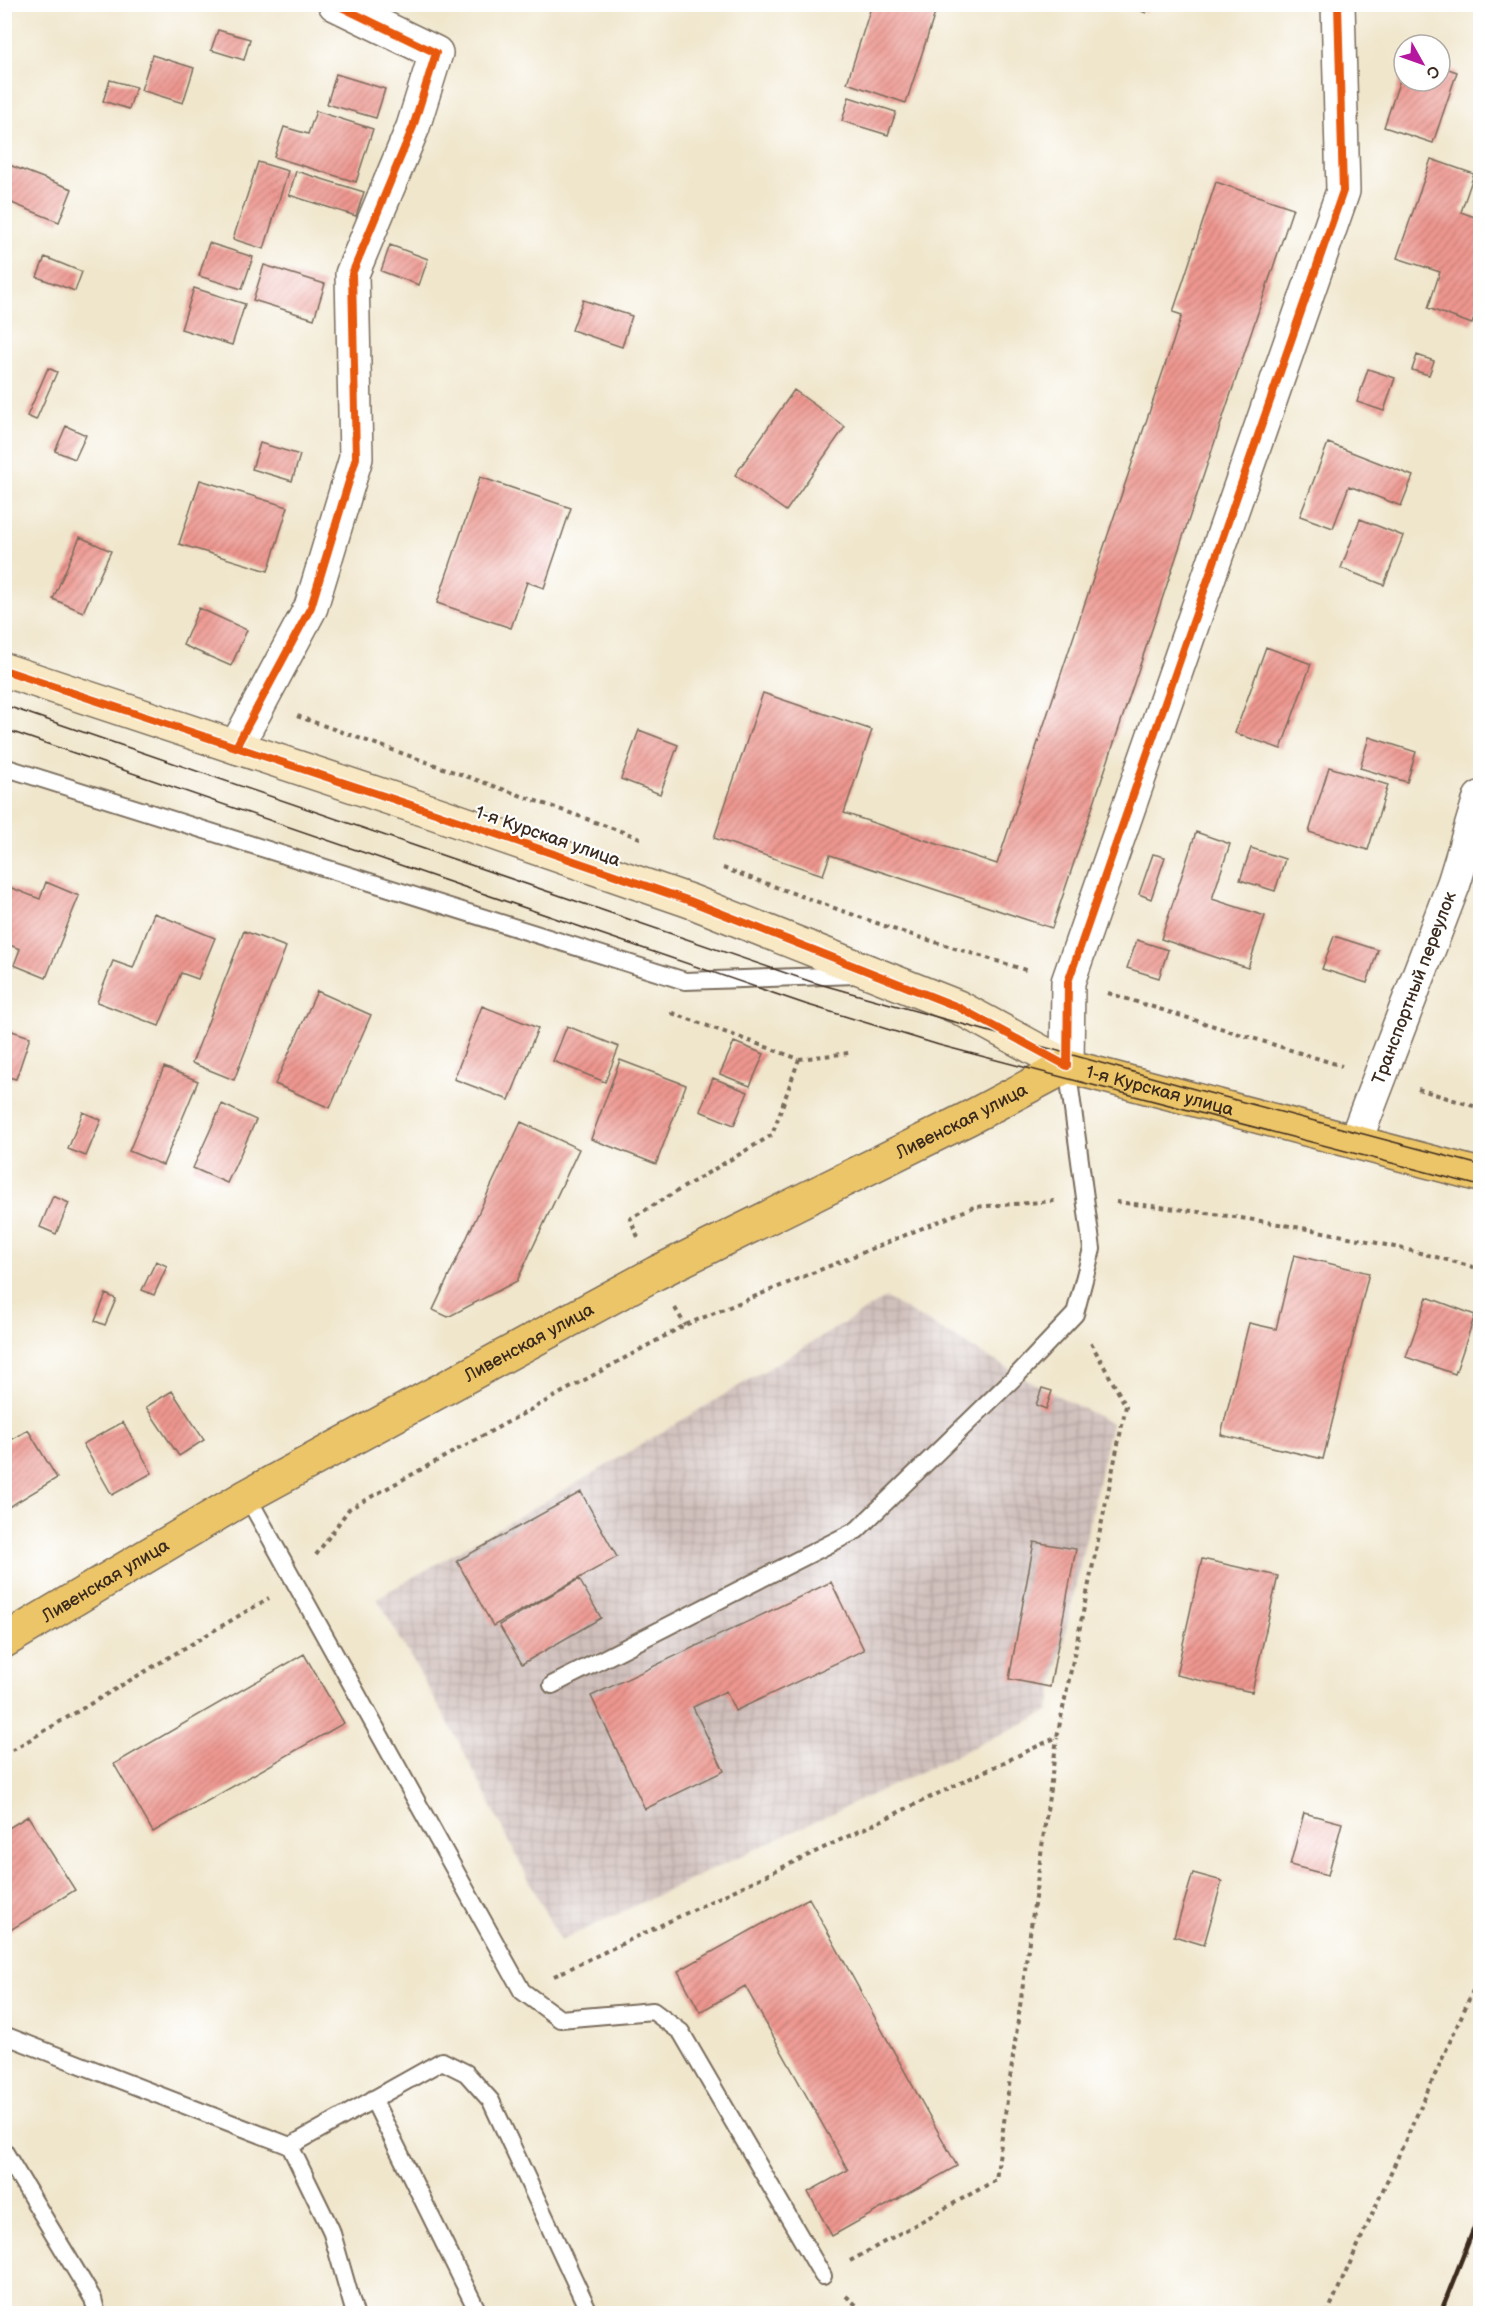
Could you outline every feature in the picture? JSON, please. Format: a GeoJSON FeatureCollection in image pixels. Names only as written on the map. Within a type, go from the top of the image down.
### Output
{"type":"FeatureCollection","features":[{"type":"Feature","properties":{"kind":"main road","name":"1-я Курская улица"},"geometry":{"type":"LineString","coordinates":[[1067,1066],[1480,1176]]}},
{"type":"Feature","properties":{"kind":"main road","name":"Ливенская улица"},"geometry":{"type":"LineString","coordinates":[[4,1641],[247,1496],[656,1273],[969,1118],[1067,1066]]}},
{"type":"Feature","properties":{"kind":"street"},"geometry":{"type":"LineString","coordinates":[[236,747],[311,607],[356,458],[352,274],[413,126],[436,53],[335,4]]}},
{"type":"Feature","properties":{"kind":"street"},"geometry":{"type":"LineString","coordinates":[[1067,1066],[1068,982],[1343,191],[1338,4]]}},
{"type":"Feature","properties":{"kind":"street","name":"1-я Курская улица"},"geometry":{"type":"LineString","coordinates":[[4,670],[435,813],[690,901],[958,1007],[1067,1066]]}},
{"type":"Feature","properties":{"kind":"street","name":"Транспортный переулок"},"geometry":{"type":"LineString","coordinates":[[1355,1142],[1454,883],[1480,798]]}},
{"type":"Feature","properties":{"kind":"lane"},"geometry":{"type":"LineString","coordinates":[[4,767],[685,981],[878,974]]}},
{"type":"Feature","properties":{"kind":"lane"},"geometry":{"type":"LineString","coordinates":[[552,1685],[857,1530],[1019,1374],[1075,1314],[1092,1249],[1067,1066]]}},
{"type":"Feature","properties":{"kind":"lane"},"geometry":{"type":"LineString","coordinates":[[247,1496],[522,1991],[560,2019],[652,2011],[681,2032],[823,2276]]}},
{"type":"Feature","properties":{"kind":"lane"},"geometry":{"type":"LineString","coordinates":[[4,2035],[290,2146],[331,2230],[355,2313]]}},
{"type":"Feature","properties":{"kind":"lane"},"geometry":{"type":"LineString","coordinates":[[290,2146],[442,2061],[466,2073],[491,2101],[590,2313]]}},
{"type":"Feature","properties":{"kind":"lane"},"geometry":{"type":"LineString","coordinates":[[373,2099],[478,2313]]}},
{"type":"Feature","properties":{"kind":"lane"},"geometry":{"type":"LineString","coordinates":[[4,2151],[93,2299],[97,2313]]}},
{"type":"Feature","properties":{"kind":"path"},"geometry":{"type":"LineString","coordinates":[[260,702],[649,842]]}},
{"type":"Feature","properties":{"kind":"path"},"geometry":{"type":"LineString","coordinates":[[716,866],[893,929],[1480,1108]]}},
{"type":"Feature","properties":{"kind":"path"},"geometry":{"type":"LineString","coordinates":[[685,981],[672,1014],[799,1059],[849,1053]]}},
{"type":"Feature","properties":{"kind":"path"},"geometry":{"type":"LineString","coordinates":[[685,1325],[630,1219],[772,1135],[799,1059]]}},
{"type":"Feature","properties":{"kind":"path"},"geometry":{"type":"LineString","coordinates":[[4,1755],[296,1582],[349,1509],[685,1325],[974,1207],[1085,1199],[1202,1211],[1416,1251],[1480,1269]]}},
{"type":"Feature","properties":{"kind":"path"},"geometry":{"type":"LineString","coordinates":[[866,2313],[823,2276],[996,2180],[1058,1737],[1126,1406],[1075,1314]]}},
{"type":"Feature","properties":{"kind":"path"},"geometry":{"type":"LineString","coordinates":[[522,1991],[1058,1737]]}},
{"type":"Feature","properties":{"kind":"path"},"geometry":{"type":"LineString","coordinates":[[1327,2313],[1480,1975]]}},
{"type":"Feature","properties":{"kind":"shaded area"},"geometry":{"type":"Polygon","coordinates":[[[886,1298],[1042,1388],[1111,1423],[1048,1712],[560,1941],[454,1733],[377,1598],[582,1480],[886,1298]]]}},
{"type":"Feature","properties":{"kind":"building"},"geometry":{"type":"Polygon","coordinates":[[[872,4],[938,4],[906,103],[847,83],[872,4]]]}},
{"type":"Feature","properties":{"kind":"building"},"geometry":{"type":"Polygon","coordinates":[[[1126,4],[1150,4],[1146,13],[1126,4]]]}},
{"type":"Feature","properties":{"kind":"building"},"geometry":{"type":"Polygon","coordinates":[[[218,30],[250,39],[244,60],[211,50],[218,30]]]}},
{"type":"Feature","properties":{"kind":"building"},"geometry":{"type":"Polygon","coordinates":[[[152,55],[194,68],[183,103],[141,90],[152,55]]]}},
{"type":"Feature","properties":{"kind":"building"},"geometry":{"type":"Polygon","coordinates":[[[1452,70],[1457,72],[1452,87],[1452,70]]]}},
{"type":"Feature","properties":{"kind":"building"},"geometry":{"type":"Polygon","coordinates":[[[336,74],[385,89],[376,118],[327,104],[336,74]]]}},
{"type":"Feature","properties":{"kind":"building"},"geometry":{"type":"Polygon","coordinates":[[[110,80],[136,87],[129,109],[103,101],[110,80]]]}},
{"type":"Feature","properties":{"kind":"building"},"geometry":{"type":"Polygon","coordinates":[[[1396,93],[1450,93],[1433,143],[1384,127],[1396,93]]]}},
{"type":"Feature","properties":{"kind":"building"},"geometry":{"type":"Polygon","coordinates":[[[849,97],[896,112],[888,135],[842,121],[849,97]]]}},
{"type":"Feature","properties":{"kind":"building"},"geometry":{"type":"Polygon","coordinates":[[[316,111],[373,129],[356,182],[274,157],[284,127],[308,134],[316,111]]]}},
{"type":"Feature","properties":{"kind":"building"},"geometry":{"type":"Polygon","coordinates":[[[1431,159],[1474,174],[1461,212],[1480,219],[1480,299],[1472,324],[1428,308],[1440,272],[1397,258],[1431,159]]]}},
{"type":"Feature","properties":{"kind":"building"},"geometry":{"type":"Polygon","coordinates":[[[258,162],[288,171],[264,249],[233,239],[258,162]]]}},
{"type":"Feature","properties":{"kind":"building"},"geometry":{"type":"Polygon","coordinates":[[[4,163],[72,189],[59,222],[4,200],[4,163]]]}},
{"type":"Feature","properties":{"kind":"building"},"geometry":{"type":"Polygon","coordinates":[[[296,171],[364,192],[356,216],[289,195],[296,171]]]}},
{"type":"Feature","properties":{"kind":"building"},"geometry":{"type":"Polygon","coordinates":[[[1216,182],[1293,208],[1052,928],[830,855],[823,875],[714,838],[763,693],[872,730],[844,813],[997,864],[1182,315],[1173,312],[1216,182]]]}},
{"type":"Feature","properties":{"kind":"building"},"geometry":{"type":"Polygon","coordinates":[[[209,243],[253,257],[242,289],[199,276],[209,243]]]}},
{"type":"Feature","properties":{"kind":"building"},"geometry":{"type":"Polygon","coordinates":[[[390,245],[428,259],[419,285],[381,271],[390,245]]]}},
{"type":"Feature","properties":{"kind":"building"},"geometry":{"type":"Polygon","coordinates":[[[45,257],[82,272],[75,291],[37,277],[45,257]]]}},
{"type":"Feature","properties":{"kind":"building"},"geometry":{"type":"Polygon","coordinates":[[[264,265],[325,284],[314,319],[253,300],[264,265]]]}},
{"type":"Feature","properties":{"kind":"building"},"geometry":{"type":"Polygon","coordinates":[[[194,288],[245,304],[232,345],[181,329],[194,288]]]}},
{"type":"Feature","properties":{"kind":"building"},"geometry":{"type":"Polygon","coordinates":[[[583,300],[632,316],[622,347],[572,330],[583,300]]]}},
{"type":"Feature","properties":{"kind":"building"},"geometry":{"type":"Polygon","coordinates":[[[1417,355],[1434,361],[1429,375],[1412,370],[1417,355]]]}},
{"type":"Feature","properties":{"kind":"building"},"geometry":{"type":"Polygon","coordinates":[[[48,368],[57,372],[36,420],[27,416],[48,368]]]}},
{"type":"Feature","properties":{"kind":"building"},"geometry":{"type":"Polygon","coordinates":[[[1368,369],[1395,378],[1384,411],[1357,402],[1368,369]]]}},
{"type":"Feature","properties":{"kind":"building"},"geometry":{"type":"Polygon","coordinates":[[[794,390],[845,427],[786,511],[735,475],[794,390]]]}},
{"type":"Feature","properties":{"kind":"building"},"geometry":{"type":"Polygon","coordinates":[[[66,426],[86,435],[75,459],[55,451],[66,426]]]}},
{"type":"Feature","properties":{"kind":"building"},"geometry":{"type":"Polygon","coordinates":[[[260,443],[300,455],[292,481],[252,469],[260,443]]]}},
{"type":"Feature","properties":{"kind":"building"},"geometry":{"type":"Polygon","coordinates":[[[1328,443],[1413,476],[1401,506],[1349,486],[1333,528],[1300,516],[1328,443]]]}},
{"type":"Feature","properties":{"kind":"building"},"geometry":{"type":"Polygon","coordinates":[[[480,477],[571,508],[544,588],[527,582],[511,628],[437,603],[480,477]]]}},
{"type":"Feature","properties":{"kind":"building"},"geometry":{"type":"Polygon","coordinates":[[[200,480],[288,507],[268,571],[179,544],[200,480]]]}},
{"type":"Feature","properties":{"kind":"building"},"geometry":{"type":"Polygon","coordinates":[[[1360,519],[1403,536],[1384,585],[1341,568],[1360,519]]]}},
{"type":"Feature","properties":{"kind":"building"},"geometry":{"type":"Polygon","coordinates":[[[80,537],[111,551],[83,612],[53,599],[80,537]]]}},
{"type":"Feature","properties":{"kind":"building"},"geometry":{"type":"Polygon","coordinates":[[[199,608],[247,630],[231,666],[183,645],[199,608]]]}},
{"type":"Feature","properties":{"kind":"building"},"geometry":{"type":"Polygon","coordinates":[[[1266,647],[1311,664],[1281,749],[1235,733],[1266,647]]]}},
{"type":"Feature","properties":{"kind":"building"},"geometry":{"type":"Polygon","coordinates":[[[639,730],[678,745],[660,794],[621,779],[639,730]]]}},
{"type":"Feature","properties":{"kind":"building"},"geometry":{"type":"Polygon","coordinates":[[[1369,737],[1416,752],[1407,782],[1360,768],[1369,737]]]}},
{"type":"Feature","properties":{"kind":"building"},"geometry":{"type":"Polygon","coordinates":[[[1329,767],[1388,785],[1368,850],[1309,832],[1329,767]]]}},
{"type":"Feature","properties":{"kind":"building"},"geometry":{"type":"Polygon","coordinates":[[[1196,832],[1230,844],[1212,899],[1265,916],[1248,968],[1161,939],[1196,832]]]}},
{"type":"Feature","properties":{"kind":"building"},"geometry":{"type":"Polygon","coordinates":[[[1251,848],[1285,859],[1275,891],[1240,880],[1251,848]]]}},
{"type":"Feature","properties":{"kind":"building"},"geometry":{"type":"Polygon","coordinates":[[[1153,854],[1165,857],[1151,899],[1139,894],[1153,854]]]}},
{"type":"Feature","properties":{"kind":"building"},"geometry":{"type":"Polygon","coordinates":[[[46,882],[79,896],[46,978],[14,965],[20,949],[4,943],[4,885],[40,899],[46,882]]]}},
{"type":"Feature","properties":{"kind":"building"},"geometry":{"type":"Polygon","coordinates":[[[154,913],[215,938],[198,979],[181,973],[159,1026],[97,1002],[113,961],[133,968],[154,913]]]}},
{"type":"Feature","properties":{"kind":"building"},"geometry":{"type":"Polygon","coordinates":[[[244,931],[286,947],[234,1080],[192,1063],[244,931]]]}},
{"type":"Feature","properties":{"kind":"building"},"geometry":{"type":"Polygon","coordinates":[[[1334,936],[1378,950],[1367,983],[1322,969],[1334,936]]]}},
{"type":"Feature","properties":{"kind":"building"},"geometry":{"type":"Polygon","coordinates":[[[1137,940],[1168,950],[1159,978],[1127,968],[1137,940]]]}},
{"type":"Feature","properties":{"kind":"building"},"geometry":{"type":"Polygon","coordinates":[[[317,991],[371,1015],[330,1108],[275,1084],[317,991]]]}},
{"type":"Feature","properties":{"kind":"building"},"geometry":{"type":"Polygon","coordinates":[[[482,1006],[538,1028],[509,1100],[454,1079],[482,1006]]]}},
{"type":"Feature","properties":{"kind":"building"},"geometry":{"type":"Polygon","coordinates":[[[567,1026],[619,1047],[605,1082],[553,1061],[567,1026]]]}},
{"type":"Feature","properties":{"kind":"building"},"geometry":{"type":"Polygon","coordinates":[[[9,1030],[30,1037],[16,1079],[4,1076],[4,1043],[9,1030]]]}},
{"type":"Feature","properties":{"kind":"building"},"geometry":{"type":"Polygon","coordinates":[[[734,1042],[764,1054],[750,1086],[720,1074],[734,1042]]]}},
{"type":"Feature","properties":{"kind":"building"},"geometry":{"type":"Polygon","coordinates":[[[620,1060],[686,1085],[656,1164],[591,1139],[620,1060]]]}},
{"type":"Feature","properties":{"kind":"building"},"geometry":{"type":"Polygon","coordinates":[[[164,1067],[198,1081],[163,1165],[129,1151],[164,1067]]]}},
{"type":"Feature","properties":{"kind":"building"},"geometry":{"type":"Polygon","coordinates":[[[713,1078],[748,1092],[734,1125],[700,1111],[713,1078]]]}},
{"type":"Feature","properties":{"kind":"building"},"geometry":{"type":"Polygon","coordinates":[[[222,1104],[256,1120],[227,1183],[193,1168],[222,1104]]]}},
{"type":"Feature","properties":{"kind":"building"},"geometry":{"type":"Polygon","coordinates":[[[83,1112],[101,1120],[86,1156],[68,1149],[83,1112]]]}},
{"type":"Feature","properties":{"kind":"building"},"geometry":{"type":"Polygon","coordinates":[[[521,1122],[579,1149],[517,1281],[448,1317],[433,1310],[521,1122]]]}},
{"type":"Feature","properties":{"kind":"building"},"geometry":{"type":"Polygon","coordinates":[[[53,1196],[69,1203],[56,1234],[40,1227],[53,1196]]]}},
{"type":"Feature","properties":{"kind":"building"},"geometry":{"type":"Polygon","coordinates":[[[1294,1255],[1369,1273],[1323,1459],[1221,1435],[1249,1323],[1276,1329],[1294,1255]]]}},
{"type":"Feature","properties":{"kind":"building"},"geometry":{"type":"Polygon","coordinates":[[[156,1261],[167,1266],[154,1295],[142,1290],[156,1261]]]}},
{"type":"Feature","properties":{"kind":"building"},"geometry":{"type":"Polygon","coordinates":[[[106,1294],[116,1299],[105,1325],[95,1321],[106,1294]]]}},
{"type":"Feature","properties":{"kind":"building"},"geometry":{"type":"Polygon","coordinates":[[[1427,1297],[1475,1315],[1455,1374],[1406,1357],[1427,1297]]]}},
{"type":"Feature","properties":{"kind":"building"},"geometry":{"type":"Polygon","coordinates":[[[1042,1388],[1052,1391],[1046,1409],[1036,1405],[1042,1388]]]}},
{"type":"Feature","properties":{"kind":"building"},"geometry":{"type":"Polygon","coordinates":[[[172,1391],[204,1440],[179,1456],[146,1407],[172,1391]]]}},
{"type":"Feature","properties":{"kind":"building"},"geometry":{"type":"Polygon","coordinates":[[[123,1422],[152,1473],[112,1495],[83,1444],[123,1422]]]}},
{"type":"Feature","properties":{"kind":"building"},"geometry":{"type":"Polygon","coordinates":[[[28,1430],[57,1478],[4,1510],[4,1444],[28,1430]]]}},
{"type":"Feature","properties":{"kind":"building"},"geometry":{"type":"Polygon","coordinates":[[[581,1492],[617,1557],[493,1626],[457,1561],[581,1492]]]}},
{"type":"Feature","properties":{"kind":"building"},"geometry":{"type":"Polygon","coordinates":[[[1034,1542],[1076,1549],[1050,1687],[1009,1679],[1034,1542]]]}},
{"type":"Feature","properties":{"kind":"building"},"geometry":{"type":"Polygon","coordinates":[[[1202,1559],[1278,1576],[1252,1692],[1176,1675],[1202,1559]]]}},
{"type":"Feature","properties":{"kind":"building"},"geometry":{"type":"Polygon","coordinates":[[[579,1579],[601,1618],[522,1664],[499,1625],[579,1579]]]}},
{"type":"Feature","properties":{"kind":"building"},"geometry":{"type":"Polygon","coordinates":[[[831,1582],[864,1650],[735,1711],[726,1691],[693,1707],[724,1771],[645,1809],[591,1696],[831,1582]]]}},
{"type":"Feature","properties":{"kind":"building"},"geometry":{"type":"Polygon","coordinates":[[[304,1654],[344,1723],[153,1832],[114,1764],[304,1654]]]}},
{"type":"Feature","properties":{"kind":"building"},"geometry":{"type":"Polygon","coordinates":[[[1304,1813],[1342,1823],[1328,1875],[1290,1865],[1304,1813]]]}},
{"type":"Feature","properties":{"kind":"building"},"geometry":{"type":"Polygon","coordinates":[[[28,1816],[75,1890],[4,1934],[4,1831],[28,1816]]]}},
{"type":"Feature","properties":{"kind":"building"},"geometry":{"type":"Polygon","coordinates":[[[1193,1873],[1222,1881],[1204,1945],[1174,1936],[1193,1873]]]}},
{"type":"Feature","properties":{"kind":"building"},"geometry":{"type":"Polygon","coordinates":[[[809,1898],[957,2166],[832,2236],[808,2192],[848,2170],[745,1986],[700,2012],[678,1971],[809,1898]]]}},
{"type":"Feature","properties":{"kind":"tram line"},"geometry":{"type":"LineString","coordinates":[[4,705],[812,982],[1187,1087],[1480,1165]]}},
{"type":"Feature","properties":{"kind":"tram line"},"geometry":{"type":"LineString","coordinates":[[4,729],[805,1004],[939,1045],[1480,1186]]}},
{"type":"Feature","properties":{"kind":"railway"},"geometry":{"type":"LineString","coordinates":[[1440,2314],[1480,2213]]}},
{"type":"Feature","properties":{"kind":"cycle path"},"geometry":{"type":"LineString","coordinates":[[236,747],[311,607],[356,458],[352,274],[413,127],[436,53],[335,4]]}},
{"type":"Feature","properties":{"kind":"cycle path"},"geometry":{"type":"LineString","coordinates":[[4,670],[435,813],[690,901],[958,1007],[1067,1066],[1068,982],[1343,191],[1338,4]]}}]}
